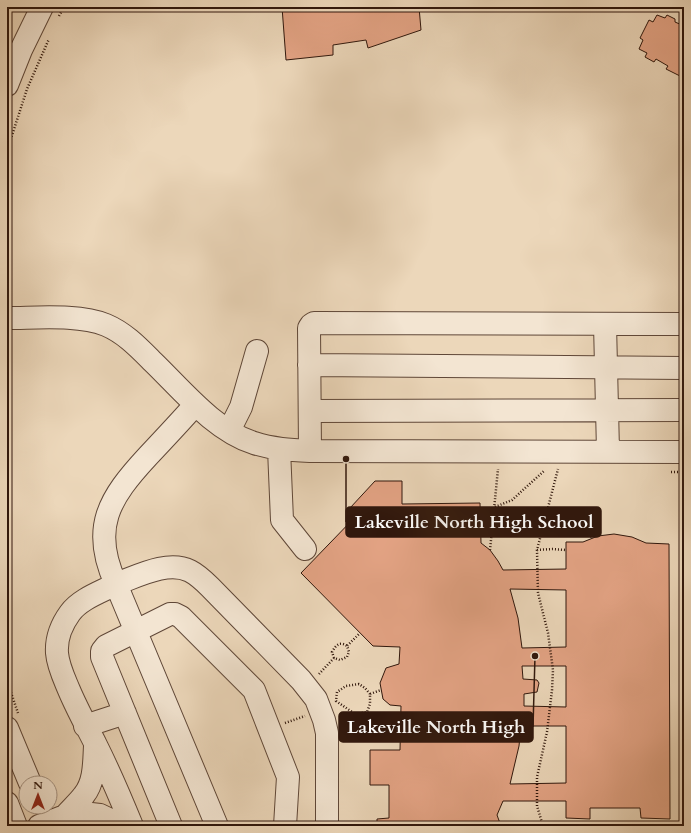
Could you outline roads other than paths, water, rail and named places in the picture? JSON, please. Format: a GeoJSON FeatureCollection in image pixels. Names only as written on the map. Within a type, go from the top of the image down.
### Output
{"type":"FeatureCollection","features":[{"type":"Feature","properties":{"kind":"street"},"geometry":{"type":"LineString","coordinates":[[7,85],[21,50],[49,14]]}},
{"type":"Feature","properties":{"kind":"street"},"geometry":{"type":"LineString","coordinates":[[7,318],[75,319],[106,325],[122,334],[135,344],[185,392],[195,405],[220,425],[235,435],[253,443],[279,449],[310,451],[684,452]]}},
{"type":"Feature","properties":{"kind":"street"},"geometry":{"type":"LineString","coordinates":[[310,451],[309,328],[310,325],[314,323],[684,324]]}},
{"type":"Feature","properties":{"kind":"street"},"geometry":{"type":"LineString","coordinates":[[606,324],[608,452]]}},
{"type":"Feature","properties":{"kind":"street"},"geometry":{"type":"LineString","coordinates":[[229,431],[241,407],[257,351]]}},
{"type":"Feature","properties":{"kind":"street"},"geometry":{"type":"LineString","coordinates":[[309,365],[684,368]]}},
{"type":"Feature","properties":{"kind":"street"},"geometry":{"type":"LineString","coordinates":[[195,405],[130,476],[116,495],[109,509],[105,525],[104,539],[106,556],[116,584],[137,630],[217,826]]}},
{"type":"Feature","properties":{"kind":"street"},"geometry":{"type":"LineString","coordinates":[[310,411],[684,410]]}},
{"type":"Feature","properties":{"kind":"street"},"geometry":{"type":"LineString","coordinates":[[279,449],[282,520],[305,549]]}},
{"type":"Feature","properties":{"kind":"street"},"geometry":{"type":"LineString","coordinates":[[132,826],[117,789],[90,735],[59,666],[57,640],[62,625],[71,612],[82,601],[116,584],[162,568],[176,568],[190,571],[210,587],[301,680],[316,699],[327,733],[327,826]]}},
{"type":"Feature","properties":{"kind":"street"},"geometry":{"type":"LineString","coordinates":[[171,826],[102,657],[102,652],[106,646],[170,614],[175,614],[181,617],[254,690],[288,777],[285,826]]}},
{"type":"Feature","properties":{"kind":"street"},"geometry":{"type":"LineString","coordinates":[[90,735],[125,713]]}},
{"type":"Feature","properties":{"kind":"street"},"geometry":{"type":"LineString","coordinates":[[7,728],[27,775]]}},
{"type":"Feature","properties":{"kind":"street"},"geometry":{"type":"LineString","coordinates":[[48,820],[84,795],[88,788],[94,770],[90,735]]}},
{"type":"Feature","properties":{"kind":"street"},"geometry":{"type":"LineString","coordinates":[[7,804],[16,826]]}},
{"type":"Feature","properties":{"kind":"street"},"geometry":{"type":"LineString","coordinates":[[48,820],[91,814],[100,815],[123,826]]}},
{"type":"Feature","properties":{"kind":"place","name":"Lakeville North High School"},"geometry":{"type":"Point","coordinates":[346,459]}},
{"type":"Feature","properties":{"kind":"place","name":"Lakeville North High"},"geometry":{"type":"Point","coordinates":[535,656]}}]}
